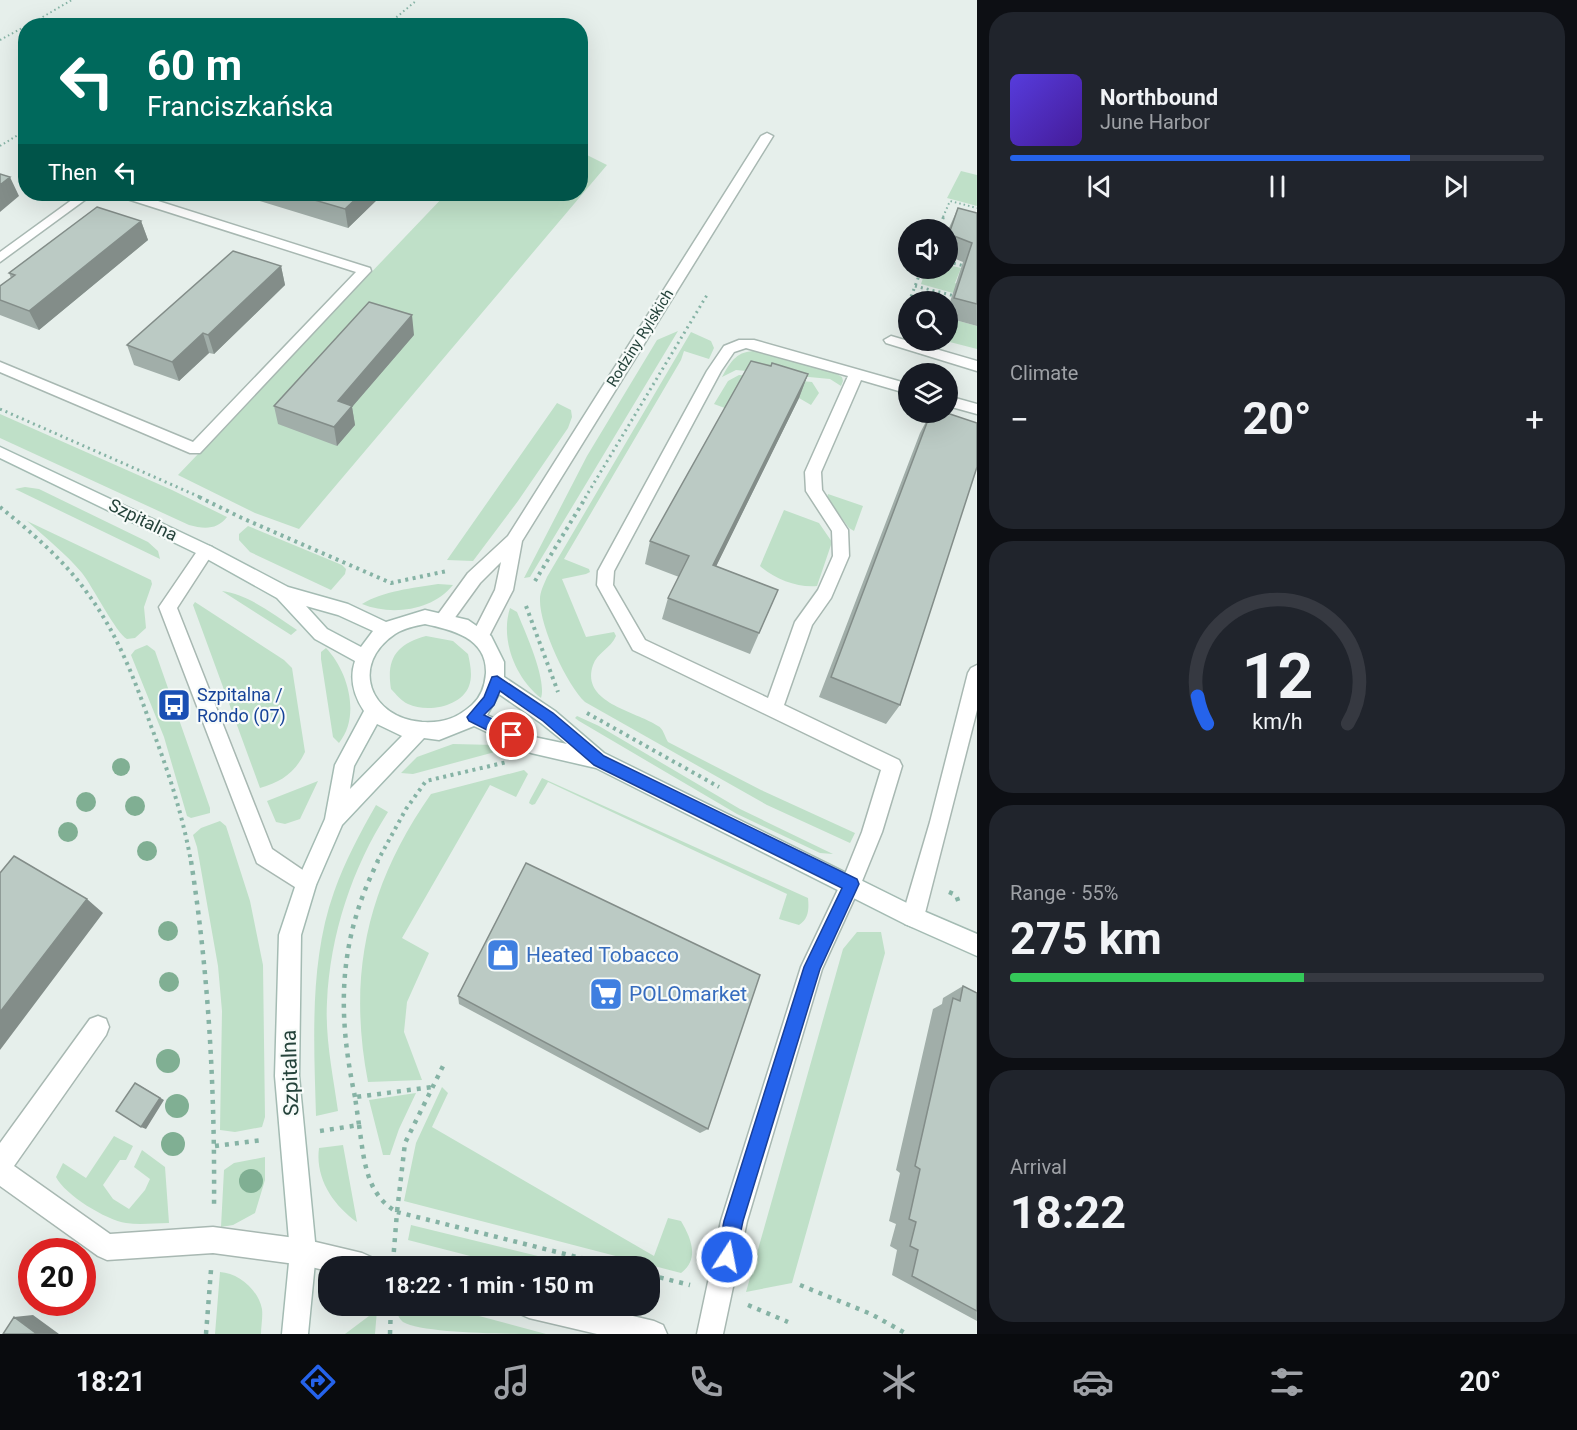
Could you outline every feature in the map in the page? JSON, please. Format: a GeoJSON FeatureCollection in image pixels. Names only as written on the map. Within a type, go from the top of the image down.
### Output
{"type":"FeatureCollection","features":[{"type":"Feature","properties":{"kind":"street","name":"Rodziny Rylskich"},"geometry":{"type":"LineString","coordinates":[[445,618],[474,578],[513,540],[767,136]]}},
{"type":"Feature","properties":{"kind":"street"},"geometry":{"type":"LineString","coordinates":[[0,258],[77,201]]}},
{"type":"Feature","properties":{"kind":"street"},"geometry":{"type":"LineString","coordinates":[[0,367],[195,449],[365,271],[147,201]]}},
{"type":"Feature","properties":{"kind":"street"},"geometry":{"type":"LineString","coordinates":[[891,340],[977,366]]}},
{"type":"Feature","properties":{"kind":"street"},"geometry":{"type":"LineString","coordinates":[[711,1334],[734,1221],[812,967],[851,884],[872,832],[892,765],[639,645],[605,585],[606,571],[708,382],[730,346],[743,342],[754,344],[898,386]]}},
{"type":"Feature","properties":{"kind":"street"},"geometry":{"type":"LineString","coordinates":[[773,709],[804,622],[825,593],[841,556],[840,530],[814,491],[813,472],[857,373]]}},
{"type":"Feature","properties":{"kind":"street"},"geometry":{"type":"LineString","coordinates":[[958,403],[977,409]]}},
{"type":"Feature","properties":{"kind":"street","name":"Szpitalna"},"geometry":{"type":"LineString","coordinates":[[0,452],[206,551],[283,593],[342,609],[387,630]]}},
{"type":"Feature","properties":{"kind":"street","name":"Rodziny Rylskich"},"geometry":{"type":"LineString","coordinates":[[481,635],[504,591],[513,540]]}},
{"type":"Feature","properties":{"kind":"street"},"geometry":{"type":"LineString","coordinates":[[206,551],[168,607],[264,856],[306,884]]}},
{"type":"Feature","properties":{"kind":"street","name":"Szpitalna"},"geometry":{"type":"LineString","coordinates":[[283,593],[321,634],[364,657]]}},
{"type":"Feature","properties":{"kind":"street"},"geometry":{"type":"LineString","coordinates":[[445,618],[465,624],[481,635],[491,649],[497,664],[497,681],[489,701],[474,717],[438,732],[418,732],[393,725],[374,711],[363,694],[360,676],[364,657],[373,642],[387,630],[415,619],[445,618]]}},
{"type":"Feature","properties":{"kind":"street"},"geometry":{"type":"LineString","coordinates":[[913,917],[940,822],[977,673]]}},
{"type":"Feature","properties":{"kind":"street"},"geometry":{"type":"LineString","coordinates":[[497,681],[548,717],[599,760]]}},
{"type":"Feature","properties":{"kind":"street","name":"Szpitalna"},"geometry":{"type":"LineString","coordinates":[[295,1334],[303,1252],[286,1076],[290,935],[306,884],[335,819],[345,765],[374,711]]}},
{"type":"Feature","properties":{"kind":"street"},"geometry":{"type":"LineString","coordinates":[[474,717],[531,745],[599,760],[913,917],[977,945]]}},
{"type":"Feature","properties":{"kind":"street","name":"Szpitalna"},"geometry":{"type":"LineString","coordinates":[[335,819],[418,732]]}},
{"type":"Feature","properties":{"kind":"street"},"geometry":{"type":"LineString","coordinates":[[0,1164],[98,1027]]}},
{"type":"Feature","properties":{"kind":"street"},"geometry":{"type":"LineString","coordinates":[[0,1171],[107,1247],[213,1240],[320,1256]]}},
{"type":"Feature","properties":{"kind":"street"},"geometry":{"type":"LineString","coordinates":[[576,1316],[654,1334]]}},
{"type":"Feature","properties":{"kind":"path"},"geometry":{"type":"LineString","coordinates":[[40,18],[72,0]]}},
{"type":"Feature","properties":{"kind":"path"},"geometry":{"type":"LineString","coordinates":[[396,18],[417,0]]}},
{"type":"Feature","properties":{"kind":"path"},"geometry":{"type":"LineString","coordinates":[[0,40],[18,30]]}},
{"type":"Feature","properties":{"kind":"path"},"geometry":{"type":"LineString","coordinates":[[0,146],[18,135]]}},
{"type":"Feature","properties":{"kind":"path"},"geometry":{"type":"LineString","coordinates":[[943,219],[950,201],[977,207]]}},
{"type":"Feature","properties":{"kind":"path"},"geometry":{"type":"LineString","coordinates":[[958,265],[971,268]]}},
{"type":"Feature","properties":{"kind":"path"},"geometry":{"type":"LineString","coordinates":[[913,291],[918,279]]}},
{"type":"Feature","properties":{"kind":"path"},"geometry":{"type":"LineString","coordinates":[[915,286],[959,297]]}},
{"type":"Feature","properties":{"kind":"path"},"geometry":{"type":"LineString","coordinates":[[0,409],[178,486],[242,518],[391,583],[454,570]]}},
{"type":"Feature","properties":{"kind":"path"},"geometry":{"type":"LineString","coordinates":[[0,507],[58,559],[90,596],[129,666],[162,756],[190,855],[208,977],[215,1146],[213,1240],[206,1334]]}},
{"type":"Feature","properties":{"kind":"path"},"geometry":{"type":"LineString","coordinates":[[512,761],[426,781],[390,837],[373,868],[349,940],[344,989],[344,1038],[368,1175],[374,1195],[386,1208],[573,1256]]}},
{"type":"Feature","properties":{"kind":"path"},"geometry":{"type":"LineString","coordinates":[[394,1256],[405,1143],[445,1062]]}},
{"type":"Feature","properties":{"kind":"path"},"geometry":{"type":"LineString","coordinates":[[355,1097],[434,1087]]}},
{"type":"Feature","properties":{"kind":"path"},"geometry":{"type":"LineString","coordinates":[[215,1146],[359,1125]]}},
{"type":"Feature","properties":{"kind":"path"},"geometry":{"type":"LineString","coordinates":[[800,1285],[871,1314],[908,1334]]}},
{"type":"Feature","properties":{"kind":"path"},"geometry":{"type":"LineString","coordinates":[[390,1334],[391,1316]]}},
{"type":"Feature","properties":{"kind":"green space"},"geometry":{"type":"Polygon","coordinates":[[[588,156],[607,165],[588,187],[588,156]]]}},
{"type":"Feature","properties":{"kind":"green space"},"geometry":{"type":"Polygon","coordinates":[[[961,171],[977,175],[977,206],[947,198],[961,171]]]}},
{"type":"Feature","properties":{"kind":"green space"},"geometry":{"type":"Polygon","coordinates":[[[439,201],[577,201],[299,529],[255,513],[178,475],[439,201]]]}},
{"type":"Feature","properties":{"kind":"green space"},"geometry":{"type":"Polygon","coordinates":[[[923,279],[957,279],[955,283],[963,285],[960,295],[958,291],[946,291],[921,284],[923,279]]]}},
{"type":"Feature","properties":{"kind":"green space"},"geometry":{"type":"Polygon","coordinates":[[[958,321],[977,326],[977,349],[958,344],[958,321]]]}},
{"type":"Feature","properties":{"kind":"green space"},"geometry":{"type":"Polygon","coordinates":[[[678,331],[530,577],[524,578],[587,456],[657,340],[678,331]]]}},
{"type":"Feature","properties":{"kind":"green space"},"geometry":{"type":"Polygon","coordinates":[[[691,332],[711,341],[714,348],[709,359],[684,351],[681,360],[564,559],[589,569],[590,572],[562,579],[586,637],[614,632],[616,636],[595,661],[591,678],[602,697],[660,727],[668,742],[761,790],[855,833],[850,843],[767,805],[585,702],[570,682],[555,654],[544,624],[540,599],[547,577],[691,332]]]}},
{"type":"Feature","properties":{"kind":"green space"},"geometry":{"type":"Polygon","coordinates":[[[759,351],[833,372],[842,377],[843,381],[841,386],[830,379],[736,370],[722,377],[736,357],[746,352],[759,351]]]}},
{"type":"Feature","properties":{"kind":"green space"},"geometry":{"type":"Polygon","coordinates":[[[739,375],[812,382],[819,393],[811,405],[799,398],[730,410],[714,404],[728,381],[739,375]]]}},
{"type":"Feature","properties":{"kind":"green space"},"geometry":{"type":"Polygon","coordinates":[[[557,403],[571,410],[572,417],[568,428],[518,501],[473,561],[447,560],[557,403]]]}},
{"type":"Feature","properties":{"kind":"green space"},"geometry":{"type":"Polygon","coordinates":[[[0,414],[172,490],[227,517],[215,526],[189,525],[0,438],[0,414]]]}},
{"type":"Feature","properties":{"kind":"green space"},"geometry":{"type":"Polygon","coordinates":[[[25,487],[39,489],[148,542],[158,551],[160,559],[15,489],[25,487]]]}},
{"type":"Feature","properties":{"kind":"green space"},"geometry":{"type":"Polygon","coordinates":[[[828,494],[863,506],[854,531],[849,528],[827,498],[828,494]]]}},
{"type":"Feature","properties":{"kind":"green space"},"geometry":{"type":"Polygon","coordinates":[[[784,510],[819,523],[832,542],[817,586],[802,586],[787,582],[760,566],[784,510]]]}},
{"type":"Feature","properties":{"kind":"green space"},"geometry":{"type":"Polygon","coordinates":[[[27,521],[151,580],[152,584],[144,607],[146,628],[135,638],[127,639],[122,635],[82,573],[27,521]]]}},
{"type":"Feature","properties":{"kind":"green space"},"geometry":{"type":"Polygon","coordinates":[[[248,526],[342,565],[346,569],[345,574],[331,590],[250,552],[239,540],[239,534],[248,526]]]}},
{"type":"Feature","properties":{"kind":"green space"},"geometry":{"type":"Polygon","coordinates":[[[438,584],[453,585],[434,601],[423,606],[386,610],[362,604],[389,593],[438,584]]]}},
{"type":"Feature","properties":{"kind":"green space"},"geometry":{"type":"Polygon","coordinates":[[[222,591],[252,601],[297,630],[291,635],[222,591]]]}},
{"type":"Feature","properties":{"kind":"green space"},"geometry":{"type":"Polygon","coordinates":[[[195,602],[284,660],[292,668],[305,752],[297,766],[287,776],[274,783],[260,788],[193,605],[195,602]]]}},
{"type":"Feature","properties":{"kind":"green space"},"geometry":{"type":"Polygon","coordinates":[[[510,608],[517,612],[534,655],[541,679],[541,698],[524,680],[512,657],[507,632],[510,608]]]}},
{"type":"Feature","properties":{"kind":"green space"},"geometry":{"type":"Polygon","coordinates":[[[426,636],[453,641],[468,654],[471,670],[469,686],[465,693],[451,703],[434,708],[408,704],[391,689],[390,669],[396,654],[408,643],[426,636]]]}},
{"type":"Feature","properties":{"kind":"green space"},"geometry":{"type":"Polygon","coordinates":[[[147,645],[155,651],[210,813],[191,818],[187,816],[164,737],[131,655],[135,650],[147,645]]]}},
{"type":"Feature","properties":{"kind":"green space"},"geometry":{"type":"Polygon","coordinates":[[[326,648],[346,681],[349,694],[349,720],[346,732],[339,743],[333,737],[321,659],[321,652],[326,648]]]}},
{"type":"Feature","properties":{"kind":"green space"},"geometry":{"type":"Polygon","coordinates":[[[577,716],[599,726],[740,809],[833,854],[820,853],[737,814],[579,721],[575,718],[577,716]]]}},
{"type":"Feature","properties":{"kind":"green space"},"geometry":{"type":"Polygon","coordinates":[[[453,744],[495,745],[506,749],[413,774],[401,773],[417,757],[453,744]]]}},
{"type":"Feature","properties":{"kind":"green space"},"geometry":{"type":"Polygon","coordinates":[[[524,770],[528,774],[516,797],[490,785],[402,938],[429,953],[407,1002],[404,1032],[422,1080],[368,1082],[362,1042],[360,1004],[362,967],[368,931],[378,896],[409,828],[431,794],[524,770]]]}},
{"type":"Feature","properties":{"kind":"green space"},"geometry":{"type":"Polygon","coordinates":[[[542,778],[808,898],[807,916],[799,925],[779,919],[787,894],[548,782],[535,804],[532,805],[529,803],[530,800],[542,778]]]}},
{"type":"Feature","properties":{"kind":"green space"},"geometry":{"type":"Polygon","coordinates":[[[318,781],[300,819],[285,824],[276,822],[267,801],[318,781]]]}},
{"type":"Feature","properties":{"kind":"green space"},"geometry":{"type":"Polygon","coordinates":[[[376,805],[388,812],[364,856],[345,903],[329,977],[327,1029],[338,1111],[316,1116],[315,1003],[320,946],[338,881],[376,805]]]}},
{"type":"Feature","properties":{"kind":"green space"},"geometry":{"type":"Polygon","coordinates":[[[220,821],[226,826],[250,901],[263,965],[265,1117],[262,1127],[235,1132],[220,1130],[222,1011],[218,966],[193,835],[201,828],[220,821]]]}},
{"type":"Feature","properties":{"kind":"green space"},"geometry":{"type":"Polygon","coordinates":[[[857,932],[881,932],[885,953],[792,1283],[746,1292],[843,949],[857,932]]]}},
{"type":"Feature","properties":{"kind":"green space"},"geometry":{"type":"Polygon","coordinates":[[[442,1087],[448,1093],[432,1127],[654,1256],[616,1256],[404,1201],[416,1143],[442,1087]]]}},
{"type":"Feature","properties":{"kind":"green space"},"geometry":{"type":"Polygon","coordinates":[[[416,1093],[390,1155],[383,1155],[369,1100],[416,1093]]]}},
{"type":"Feature","properties":{"kind":"green space"},"geometry":{"type":"Polygon","coordinates":[[[114,1136],[133,1146],[126,1160],[120,1160],[103,1185],[113,1199],[129,1209],[145,1190],[150,1179],[134,1167],[142,1150],[165,1167],[169,1223],[131,1224],[108,1217],[77,1199],[56,1177],[63,1163],[86,1178],[114,1136]]]}},
{"type":"Feature","properties":{"kind":"green space"},"geometry":{"type":"Polygon","coordinates":[[[343,1145],[357,1222],[333,1199],[323,1180],[318,1159],[319,1148],[343,1145]]]}},
{"type":"Feature","properties":{"kind":"green space"},"geometry":{"type":"Polygon","coordinates":[[[265,1157],[265,1180],[255,1213],[233,1225],[221,1227],[224,1170],[234,1163],[265,1157]]]}},
{"type":"Feature","properties":{"kind":"green space"},"geometry":{"type":"Polygon","coordinates":[[[668,1218],[681,1221],[692,1248],[690,1261],[681,1273],[660,1268],[660,1256],[654,1256],[668,1218]]]}},
{"type":"Feature","properties":{"kind":"green space"},"geometry":{"type":"Polygon","coordinates":[[[411,1225],[538,1256],[470,1256],[408,1240],[411,1225]]]}},
{"type":"Feature","properties":{"kind":"green space"},"geometry":{"type":"Polygon","coordinates":[[[220,1272],[234,1275],[246,1283],[256,1295],[262,1309],[261,1334],[215,1334],[220,1272]]]}},
{"type":"Feature","properties":{"kind":"green space"},"geometry":{"type":"Polygon","coordinates":[[[369,1316],[376,1316],[375,1334],[345,1334],[369,1316]]]}},
{"type":"Feature","properties":{"kind":"green space"},"geometry":{"type":"Polygon","coordinates":[[[399,1316],[479,1316],[546,1334],[430,1329],[414,1326],[401,1320],[399,1316]]]}},
{"type":"Feature","properties":{"kind":"building"},"geometry":{"type":"Polygon","coordinates":[[[0,174],[10,177],[0,185],[0,174]]]}},
{"type":"Feature","properties":{"kind":"building"},"geometry":{"type":"Polygon","coordinates":[[[318,201],[354,201],[345,209],[318,201]]]}},
{"type":"Feature","properties":{"kind":"building"},"geometry":{"type":"Polygon","coordinates":[[[97,207],[141,221],[29,311],[0,300],[0,286],[15,275],[9,273],[97,207]]]}},
{"type":"Feature","properties":{"kind":"building"},"geometry":{"type":"Polygon","coordinates":[[[958,208],[977,213],[977,304],[958,299],[956,291],[972,243],[958,238],[958,219],[954,219],[958,208]]]}},
{"type":"Feature","properties":{"kind":"building"},"geometry":{"type":"Polygon","coordinates":[[[233,251],[281,266],[208,335],[203,333],[172,362],[127,345],[233,251]]]}},
{"type":"Feature","properties":{"kind":"building"},"geometry":{"type":"Polygon","coordinates":[[[369,302],[412,315],[338,401],[352,406],[334,427],[274,406],[369,302]]]}},
{"type":"Feature","properties":{"kind":"building"},"geometry":{"type":"Polygon","coordinates":[[[751,361],[771,366],[772,363],[808,374],[713,565],[778,590],[759,633],[668,598],[689,556],[650,541],[751,361]]]}},
{"type":"Feature","properties":{"kind":"building"},"geometry":{"type":"Polygon","coordinates":[[[958,417],[977,423],[977,467],[900,705],[831,677],[927,423],[958,423],[958,417]]]}},
{"type":"Feature","properties":{"kind":"building"},"geometry":{"type":"Polygon","coordinates":[[[14,856],[87,899],[0,1012],[0,873],[14,856]]]}},
{"type":"Feature","properties":{"kind":"building","name":"POLOmarket"},"geometry":{"type":"Polygon","coordinates":[[[526,863],[760,975],[708,1129],[458,996],[526,863]]]}},
{"type":"Feature","properties":{"kind":"building"},"geometry":{"type":"Polygon","coordinates":[[[963,986],[977,993],[977,1311],[912,1276],[918,1250],[910,1246],[916,1222],[909,1219],[920,1169],[915,1166],[953,998],[960,1001],[963,986]]]}},
{"type":"Feature","properties":{"kind":"building"},"geometry":{"type":"Polygon","coordinates":[[[135,1083],[160,1098],[141,1127],[116,1111],[135,1083]]]}},
{"type":"Feature","properties":{"kind":"building"},"geometry":{"type":"Polygon","coordinates":[[[14,1317],[37,1334],[3,1334],[14,1317]]]}},
{"type":"Feature","properties":{"kind":"place","name":"Szpitalna / Rondo (07)"},"geometry":{"type":"Point","coordinates":[174,705]}},
{"type":"Feature","properties":{"kind":"place","name":"Heated Tobacco"},"geometry":{"type":"Point","coordinates":[503,955]}},
{"type":"Feature","properties":{"kind":"place","name":"POLOmarket"},"geometry":{"type":"Point","coordinates":[606,994]}},
{"type":"Feature","properties":{"kind":"route"},"geometry":{"type":"LineString","coordinates":[[512,735],[474,717],[489,701],[497,681],[548,717],[599,760],[851,884],[812,967],[734,1221],[727,1257]]}}]}
